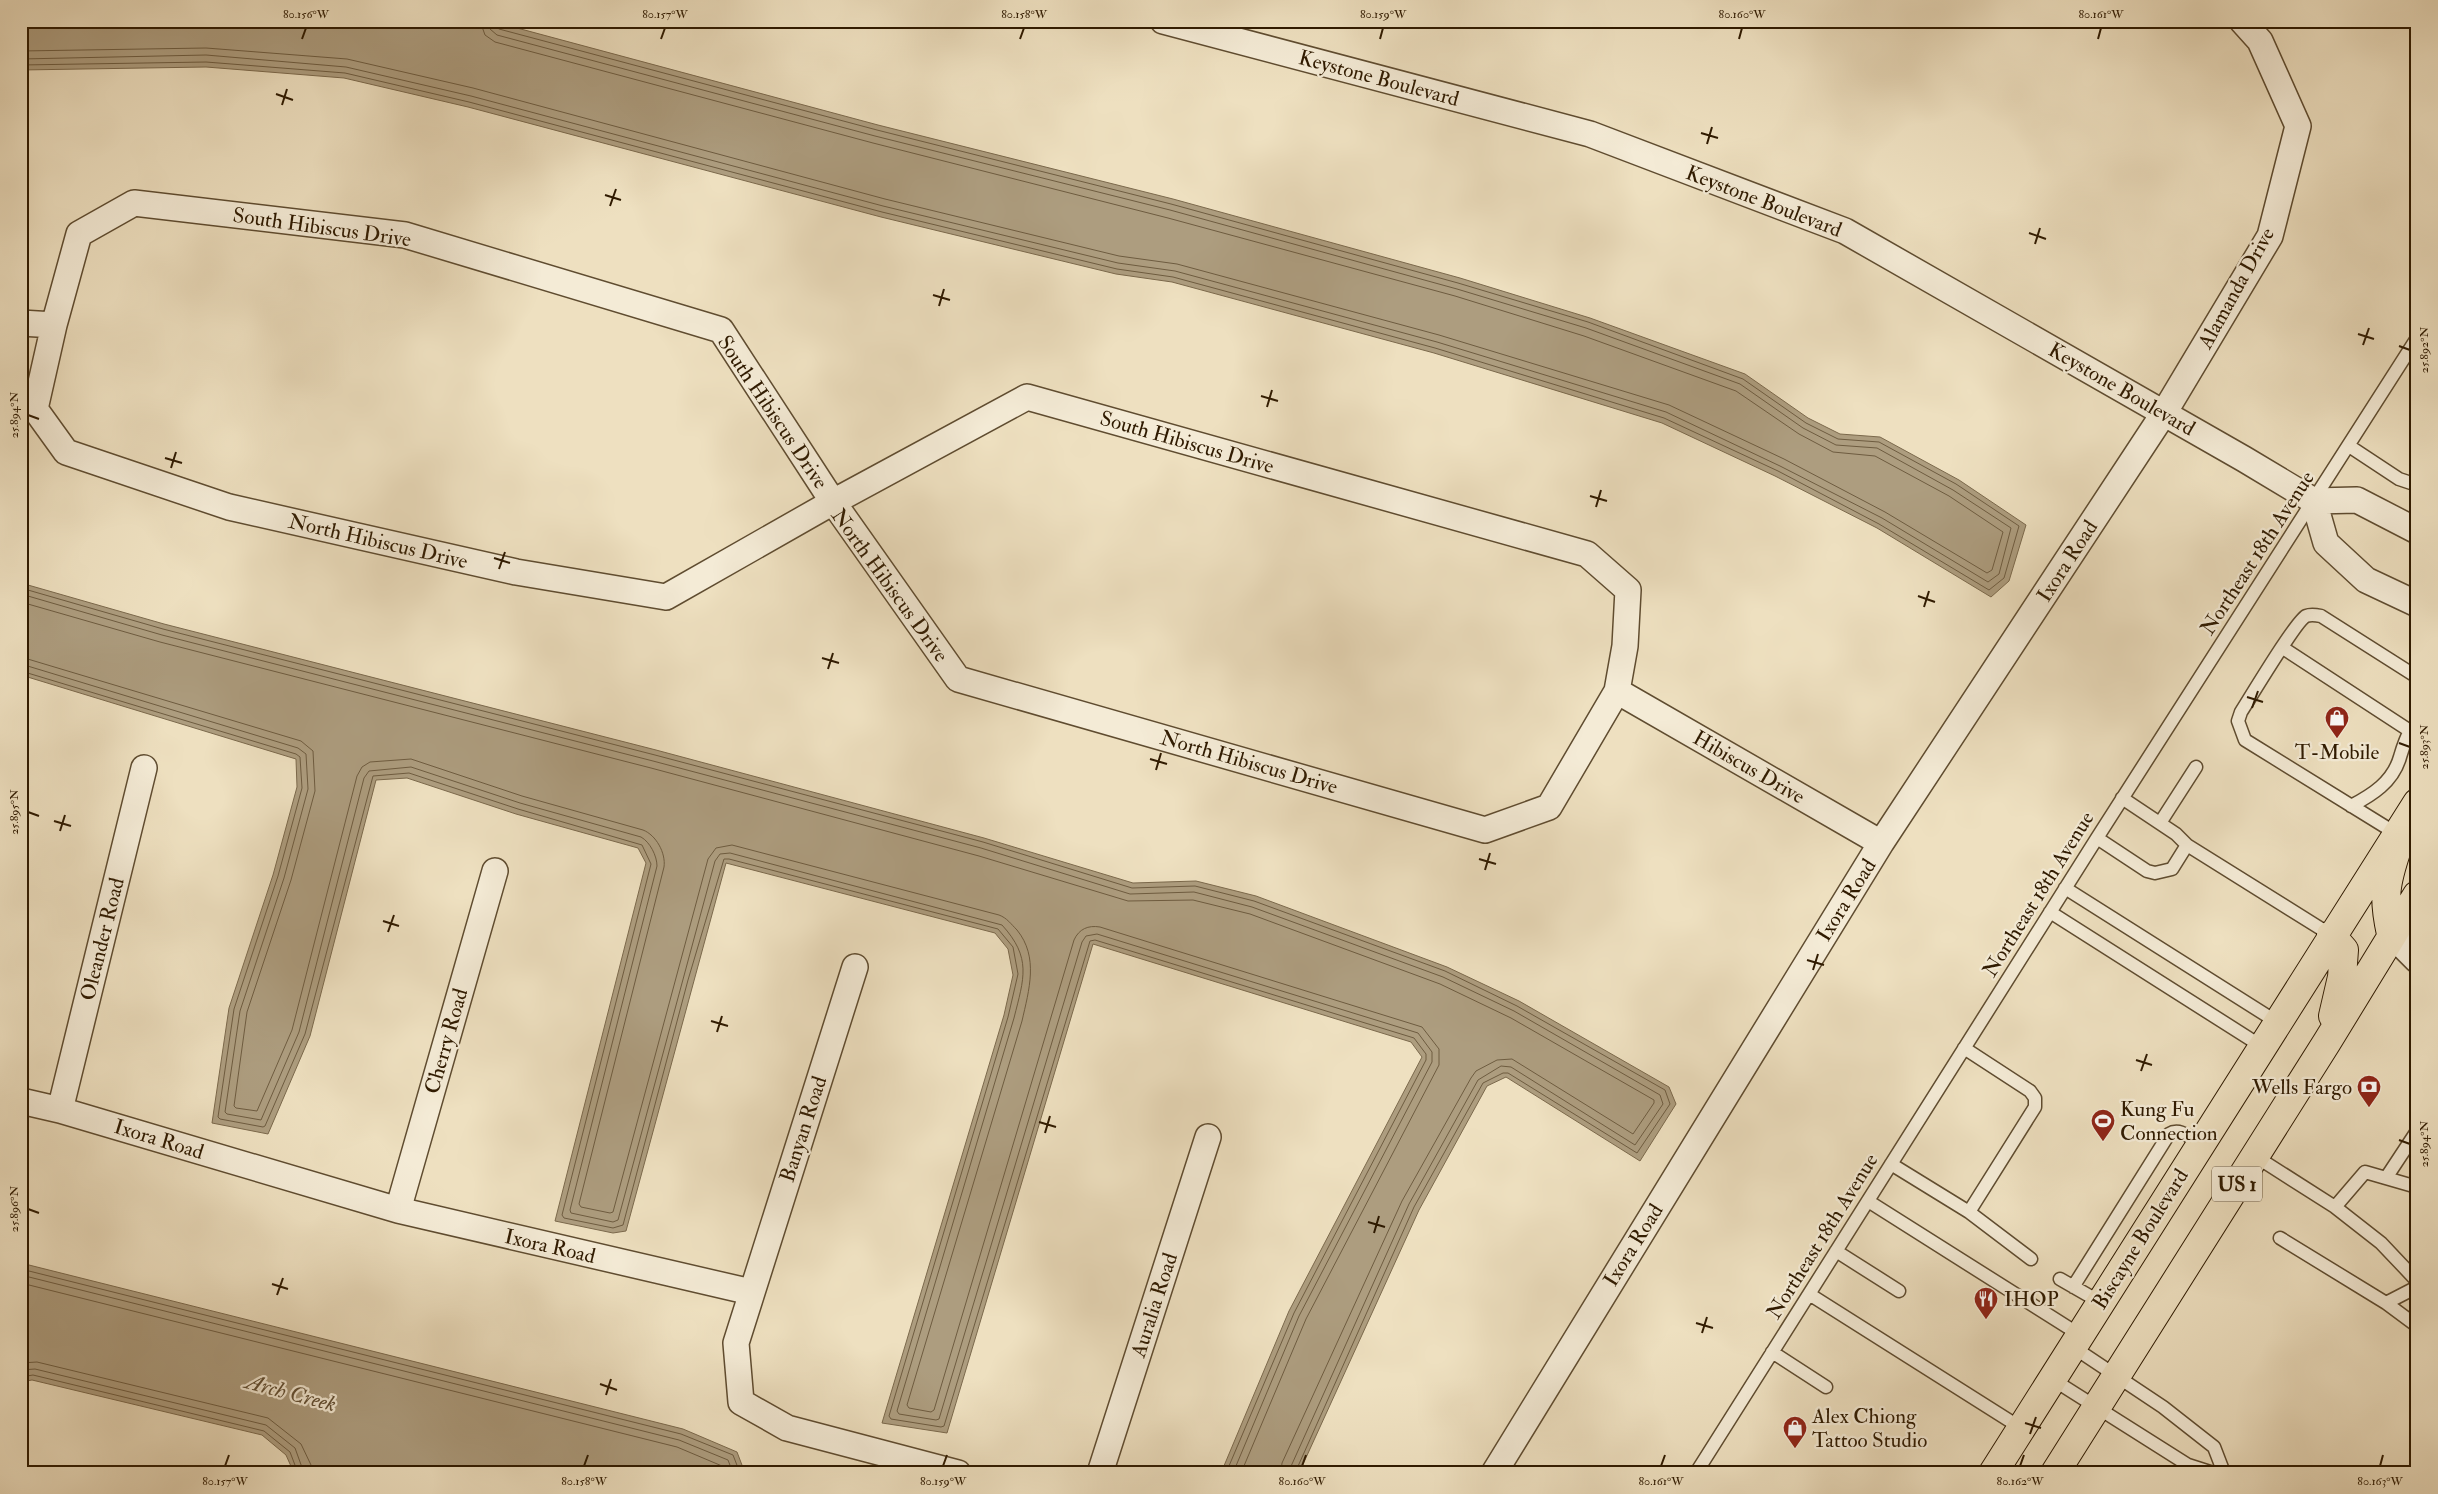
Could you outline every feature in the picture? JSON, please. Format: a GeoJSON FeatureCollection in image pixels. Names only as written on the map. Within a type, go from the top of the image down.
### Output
{"type":"FeatureCollection","features":[{"type":"Feature","properties":{"kind":"main road"},"geometry":{"type":"LineString","coordinates":[[2404,933],[2384,905],[2388,875],[2407,819]]}},
{"type":"Feature","properties":{"kind":"main road","name":"Biscayne Boulevard"},"geometry":{"type":"LineString","coordinates":[[1993,1473],[2261,1046],[2407,819]]}},
{"type":"Feature","properties":{"kind":"main road","name":"US 1"},"geometry":{"type":"LineString","coordinates":[[2055,1473],[2327,1042],[2404,933],[2417,895]]}},
{"type":"Feature","properties":{"kind":"main road"},"geometry":{"type":"LineString","coordinates":[[2327,1042],[2342,977],[2344,950],[2331,936]]}},
{"type":"Feature","properties":{"kind":"street","name":"Keystone Boulevard"},"geometry":{"type":"LineString","coordinates":[[1163,21],[1590,134],[1845,231],[2314,501]]}},
{"type":"Feature","properties":{"kind":"street","name":"Alamanda Drive"},"geometry":{"type":"LineString","coordinates":[[2164,413],[2270,236],[2298,126],[2260,41],[2242,21]]}},
{"type":"Feature","properties":{"kind":"street","name":"South Hibiscus Drive"},"geometry":{"type":"LineString","coordinates":[[54,325],[79,234],[134,203],[405,235],[721,330],[833,502],[1027,397],[1588,554],[1628,590],[1625,646],[1617,691]]}},
{"type":"Feature","properties":{"kind":"street"},"geometry":{"type":"LineString","coordinates":[[21,322],[54,325]]}},
{"type":"Feature","properties":{"kind":"street","name":"North Hibiscus Drive"},"geometry":{"type":"LineString","coordinates":[[54,325],[35,409],[66,452],[229,507],[487,566],[666,597],[833,502],[958,679],[1485,830],[1549,807],[1617,691]]}},
{"type":"Feature","properties":{"kind":"street","name":"Ixora Road"},"geometry":{"type":"LineString","coordinates":[[1494,1473],[1881,843],[2164,413]]}},
{"type":"Feature","properties":{"kind":"street"},"geometry":{"type":"LineString","coordinates":[[2417,531],[2357,500],[2314,501],[2326,543],[2366,580],[2417,604]]}},
{"type":"Feature","properties":{"kind":"street","name":"Hibiscus Drive"},"geometry":{"type":"LineString","coordinates":[[1617,691],[1881,843]]}},
{"type":"Feature","properties":{"kind":"street","name":"Oleander Road"},"geometry":{"type":"LineString","coordinates":[[60,1110],[144,768]]}},
{"type":"Feature","properties":{"kind":"street","name":"Cherry Road"},"geometry":{"type":"LineString","coordinates":[[398,1210],[495,871]]}},
{"type":"Feature","properties":{"kind":"street"},"geometry":{"type":"LineString","coordinates":[[2404,933],[2417,960]]}},
{"type":"Feature","properties":{"kind":"street","name":"Banyan Road"},"geometry":{"type":"LineString","coordinates":[[751,1292],[856,967]]}},
{"type":"Feature","properties":{"kind":"street","name":"Ixora Road"},"geometry":{"type":"LineString","coordinates":[[21,1101],[60,1110],[398,1210],[751,1292]]}},
{"type":"Feature","properties":{"kind":"street","name":"Auralia Road"},"geometry":{"type":"LineString","coordinates":[[1100,1473],[1208,1137]]}},
{"type":"Feature","properties":{"kind":"street"},"geometry":{"type":"LineString","coordinates":[[751,1292],[736,1343],[741,1402],[787,1428],[958,1473]]}},
{"type":"Feature","properties":{"kind":"lane","name":"Northeast 18th Avenue"},"geometry":{"type":"LineString","coordinates":[[1696,1473],[2122,798],[2417,338]]}},
{"type":"Feature","properties":{"kind":"lane"},"geometry":{"type":"LineString","coordinates":[[2349,446],[2399,479],[2417,485]]}},
{"type":"Feature","properties":{"kind":"lane"},"geometry":{"type":"LineString","coordinates":[[2407,819],[2351,806],[2245,740],[2240,731],[2238,721],[2241,712],[2301,620],[2314,614],[2321,616],[2417,677]]}},
{"type":"Feature","properties":{"kind":"lane"},"geometry":{"type":"LineString","coordinates":[[2283,648],[2415,729],[2402,746],[2396,766],[2383,786],[2375,793],[2351,806]]}},
{"type":"Feature","properties":{"kind":"lane"},"geometry":{"type":"LineString","coordinates":[[2160,823],[2196,767]]}},
{"type":"Feature","properties":{"kind":"lane"},"geometry":{"type":"LineString","coordinates":[[2122,798],[2160,823],[2187,845],[2331,936]]}},
{"type":"Feature","properties":{"kind":"lane"},"geometry":{"type":"LineString","coordinates":[[2097,838],[2147,871],[2155,873],[2172,869],[2187,845]]}},
{"type":"Feature","properties":{"kind":"lane"},"geometry":{"type":"LineString","coordinates":[[2065,888],[2277,1022]]}},
{"type":"Feature","properties":{"kind":"lane"},"geometry":{"type":"LineString","coordinates":[[2050,912],[2261,1046]]}},
{"type":"Feature","properties":{"kind":"lane"},"geometry":{"type":"LineString","coordinates":[[1964,1048],[2030,1091],[2035,1098],[2035,1107],[1968,1212]]}},
{"type":"Feature","properties":{"kind":"lane"},"geometry":{"type":"LineString","coordinates":[[2073,1287],[2169,1134],[2174,1131],[2180,1131],[2200,1144]]}},
{"type":"Feature","properties":{"kind":"lane"},"geometry":{"type":"LineString","coordinates":[[2386,1178],[2417,1131]]}},
{"type":"Feature","properties":{"kind":"lane"},"geometry":{"type":"LineString","coordinates":[[2255,1156],[2335,1206],[2381,1243],[2417,1281]]}},
{"type":"Feature","properties":{"kind":"lane"},"geometry":{"type":"LineString","coordinates":[[1891,1164],[1968,1212],[2031,1259]]}},
{"type":"Feature","properties":{"kind":"lane"},"geometry":{"type":"LineString","coordinates":[[2335,1206],[2365,1172],[2417,1187]]}},
{"type":"Feature","properties":{"kind":"lane"},"geometry":{"type":"LineString","coordinates":[[1868,1201],[2076,1341],[2116,1375],[2163,1407],[2214,1447],[2224,1473]]}},
{"type":"Feature","properties":{"kind":"lane"},"geometry":{"type":"LineString","coordinates":[[2280,1238],[2386,1303],[2417,1326]]}},
{"type":"Feature","properties":{"kind":"lane"},"geometry":{"type":"LineString","coordinates":[[1836,1251],[1900,1291]]}},
{"type":"Feature","properties":{"kind":"lane"},"geometry":{"type":"LineString","coordinates":[[2060,1279],[2100,1302]]}},
{"type":"Feature","properties":{"kind":"lane"},"geometry":{"type":"LineString","coordinates":[[2386,1303],[2417,1287]]}},
{"type":"Feature","properties":{"kind":"lane"},"geometry":{"type":"LineString","coordinates":[[1809,1294],[2021,1428]]}},
{"type":"Feature","properties":{"kind":"lane"},"geometry":{"type":"LineString","coordinates":[[1772,1352],[1826,1387]]}},
{"type":"Feature","properties":{"kind":"lane"},"geometry":{"type":"LineString","coordinates":[[2052,1379],[2188,1465],[2213,1473]]}},
{"type":"Feature","properties":{"kind":"water"},"geometry":{"type":"Polygon","coordinates":[[[21,21],[491,21],[878,125],[1173,199],[1460,278],[1590,318],[1745,374],[1808,418],[1840,434],[1880,437],[1959,480],[2026,525],[2009,581],[1991,597],[1877,528],[1775,476],[1662,423],[1434,353],[1172,282],[1116,274],[881,217],[468,107],[344,78],[206,67],[21,70],[21,21]]]}},
{"type":"Feature","properties":{"kind":"water"},"geometry":{"type":"Polygon","coordinates":[[[21,583],[164,624],[656,750],[984,838],[1133,883],[1196,881],[1256,896],[1447,967],[1519,1001],[1669,1087],[1676,1104],[1640,1161],[1506,1077],[1487,1086],[1419,1210],[1299,1473],[1221,1473],[1289,1311],[1422,1057],[1411,1042],[1093,944],[947,1433],[882,1423],[1004,1015],[1013,975],[1008,949],[995,933],[726,863],[626,1231],[613,1233],[555,1221],[646,863],[638,848],[516,814],[407,778],[376,780],[310,1036],[268,1134],[212,1123],[229,1008],[273,875],[297,787],[296,759],[21,675],[21,583]]]}},
{"type":"Feature","properties":{"kind":"water","name":"Arch Creek"},"geometry":{"type":"Polygon","coordinates":[[[21,1263],[683,1429],[737,1452],[745,1473],[294,1473],[286,1455],[262,1435],[32,1380],[21,1382],[21,1263]]]}},
{"type":"Feature","properties":{"kind":"place","name":"T-Mobile"},"geometry":{"type":"Point","coordinates":[2337,739]}},
{"type":"Feature","properties":{"kind":"place","name":"Wells Fargo"},"geometry":{"type":"Point","coordinates":[2369,1108]}},
{"type":"Feature","properties":{"kind":"place","name":"Kung Fu Connection"},"geometry":{"type":"Point","coordinates":[2103,1142]}},
{"type":"Feature","properties":{"kind":"place","name":"IHOP"},"geometry":{"type":"Point","coordinates":[1986,1320]}},
{"type":"Feature","properties":{"kind":"place","name":"Alex Chiong Tattoo Studio"},"geometry":{"type":"Point","coordinates":[1795,1449]}}]}
